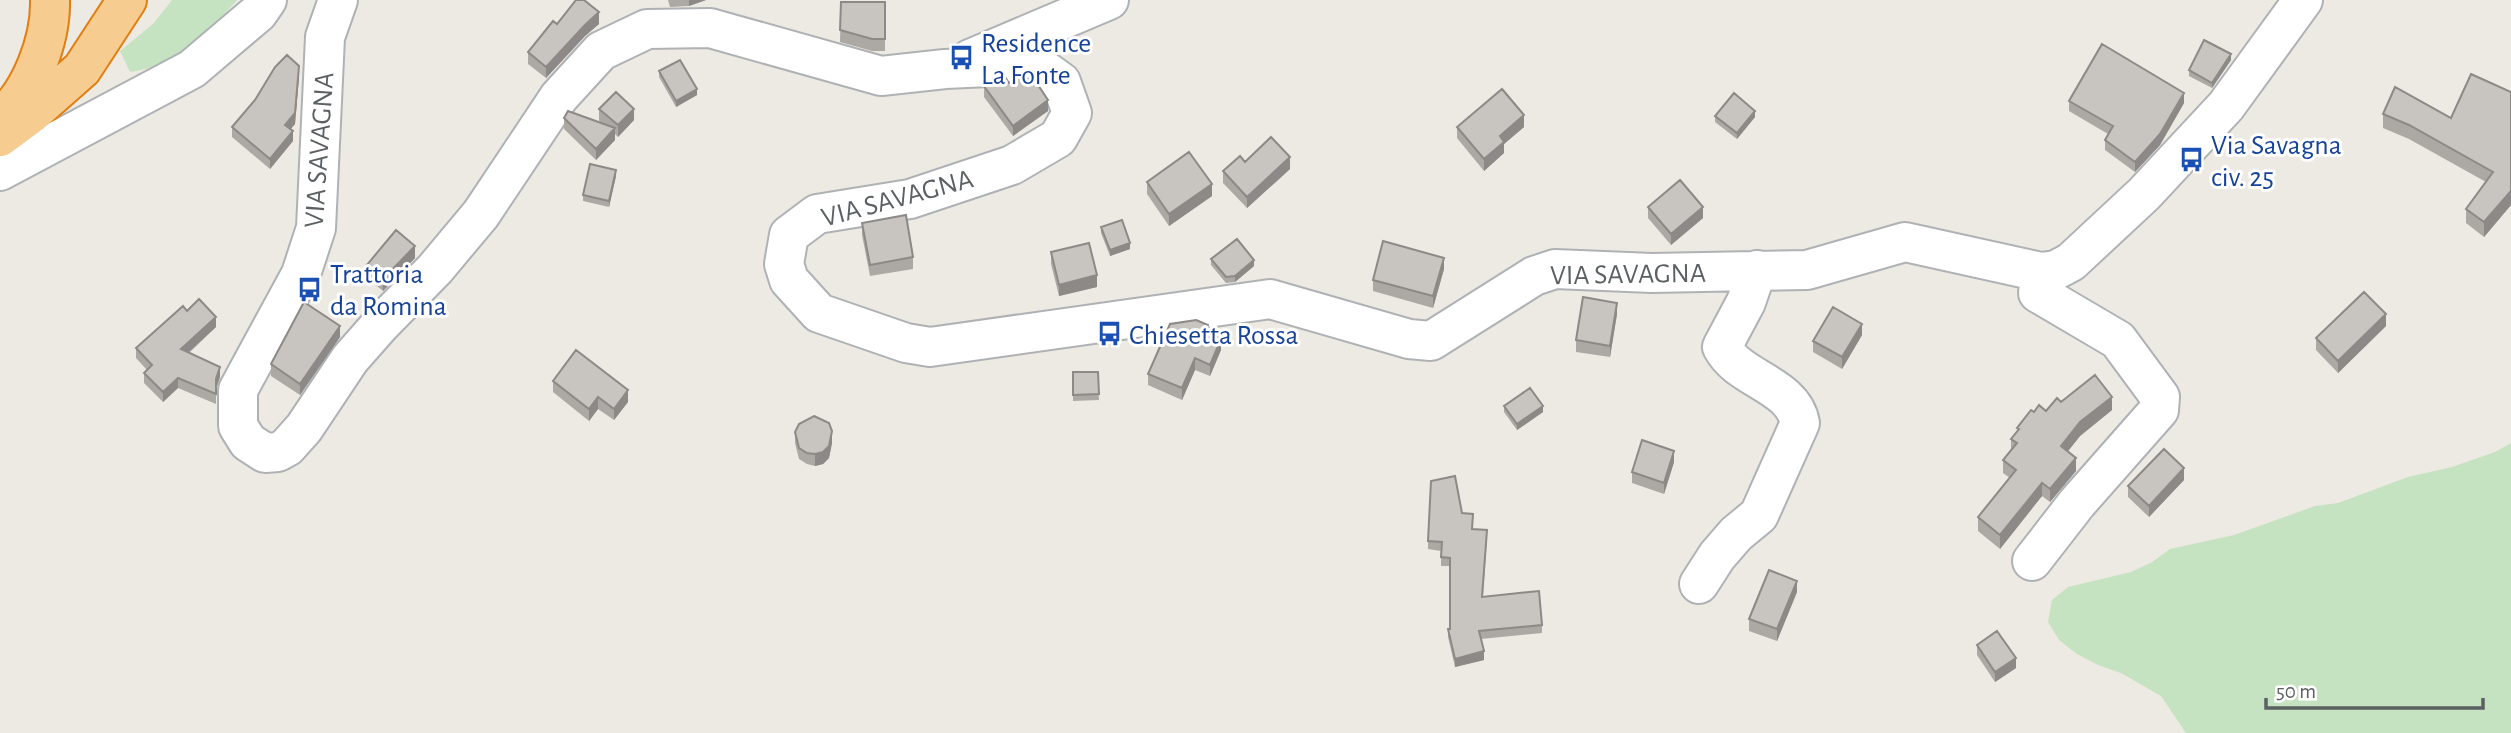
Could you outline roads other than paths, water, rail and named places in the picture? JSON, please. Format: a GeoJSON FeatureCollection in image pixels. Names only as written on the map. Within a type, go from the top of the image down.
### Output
{"type":"FeatureCollection","features":[{"type":"Feature","properties":{"kind":"highway"},"geometry":{"type":"LineString","coordinates":[[0,118],[15,107],[40,57],[50,14],[50,0]]}},
{"type":"Feature","properties":{"kind":"highway"},"geometry":{"type":"LineString","coordinates":[[0,137],[82,69],[127,0]]}},
{"type":"Feature","properties":{"kind":"street"},"geometry":{"type":"LineString","coordinates":[[0,171],[192,69],[258,13],[267,0]]}},
{"type":"Feature","properties":{"kind":"street","name":"VIA SAVAGNA"},"geometry":{"type":"LineString","coordinates":[[338,0],[325,37],[316,228],[301,274],[238,390],[238,426],[247,442],[265,453],[278,452],[287,447],[304,428],[350,359],[481,214],[559,97],[601,51],[647,29],[710,28],[881,76],[945,69],[1012,66],[1043,69],[1061,82],[1072,113],[1058,138],[1012,165],[910,199],[817,214],[789,235],[784,264],[789,280],[819,313],[906,343],[930,348],[1270,299],[1409,339],[1431,341],[1534,275],[1555,269],[1652,273],[1807,270],[1905,242],[2041,272]]}},
{"type":"Feature","properties":{"kind":"street"},"geometry":{"type":"LineString","coordinates":[[945,69],[1110,0]]}},
{"type":"Feature","properties":{"kind":"street"},"geometry":{"type":"LineString","coordinates":[[2032,561],[2077,503],[2158,410],[2160,397],[2118,340],[2038,293],[2041,272],[2056,270],[2071,262],[2144,194],[2226,106],[2303,0]]}},
{"type":"Feature","properties":{"kind":"street"},"geometry":{"type":"LineString","coordinates":[[1699,584],[1730,541],[1759,515],[1800,423],[1798,411],[1788,399],[1733,361],[1722,347],[1746,302],[1757,270]]}},
{"type":"Feature","properties":{"kind":"place","name":"Residence La Fonte"},"geometry":{"type":"Point","coordinates":[961,58]}},
{"type":"Feature","properties":{"kind":"place","name":"Via Savagna civ. 25"},"geometry":{"type":"Point","coordinates":[2191,160]}},
{"type":"Feature","properties":{"kind":"place","name":"Trattoria da Romina"},"geometry":{"type":"Point","coordinates":[310,289]}},
{"type":"Feature","properties":{"kind":"place","name":"Chiesetta Rossa"},"geometry":{"type":"Point","coordinates":[1109,334]}}]}
